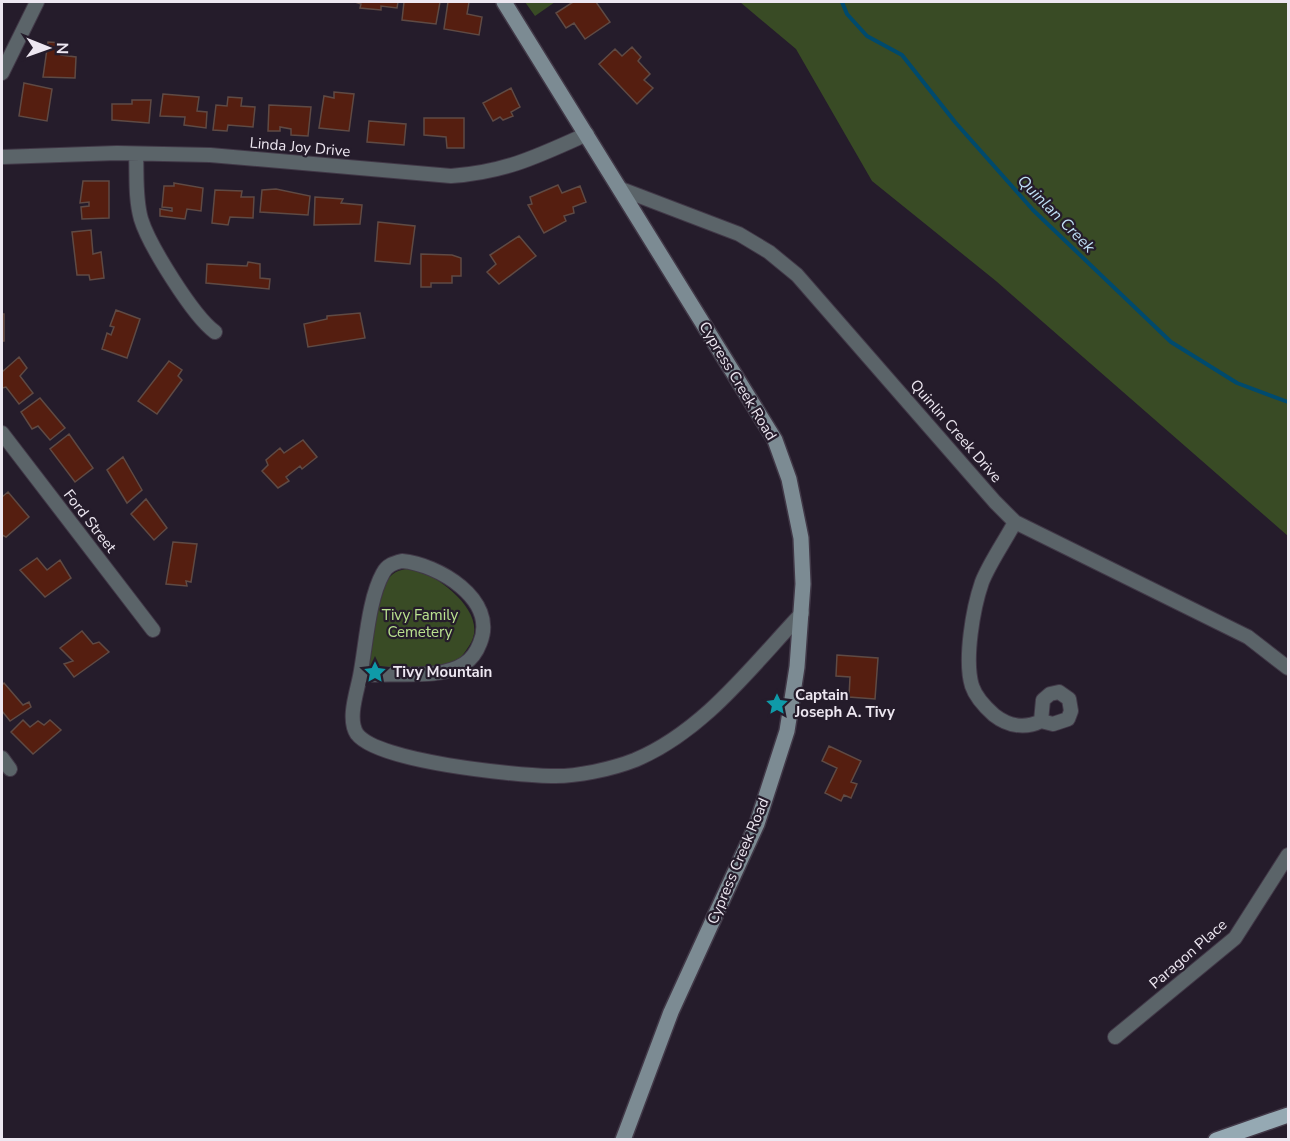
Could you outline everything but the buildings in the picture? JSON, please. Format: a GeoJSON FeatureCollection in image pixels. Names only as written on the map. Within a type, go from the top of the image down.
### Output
{"type":"FeatureCollection","features":[{"type":"Feature","properties":{"kind":"main road","name":"Cypress Creek Road"},"geometry":{"type":"LineString","coordinates":[[504,2],[775,440],[789,479],[801,538],[802,613],[797,667],[787,730],[757,824],[671,1012],[623,1140]]}},
{"type":"Feature","properties":{"kind":"main road"},"geometry":{"type":"LineString","coordinates":[[1216,1140],[1243,1128],[1288,1115]]}},
{"type":"Feature","properties":{"kind":"street"},"geometry":{"type":"LineString","coordinates":[[2,73],[37,2]]}},
{"type":"Feature","properties":{"kind":"street","name":"Linda Joy Drive"},"geometry":{"type":"LineString","coordinates":[[2,157],[210,155],[451,176],[479,174],[517,165],[587,134]]}},
{"type":"Feature","properties":{"kind":"street"},"geometry":{"type":"LineString","coordinates":[[136,154],[138,201],[145,230],[195,313],[215,332]]}},
{"type":"Feature","properties":{"kind":"street","name":"Quinlin Creek Drive"},"geometry":{"type":"LineString","coordinates":[[621,189],[739,234],[769,252],[790,270],[938,434],[995,502],[1016,522],[1248,637],[1288,668]]}},
{"type":"Feature","properties":{"kind":"street","name":"Ford Street"},"geometry":{"type":"LineString","coordinates":[[2,433],[153,630]]}},
{"type":"Feature","properties":{"kind":"street"},"geometry":{"type":"LineString","coordinates":[[1016,522],[983,580],[974,609],[969,664],[972,686],[983,706],[1000,720],[1018,726],[1041,721]]}},
{"type":"Feature","properties":{"kind":"street"},"geometry":{"type":"LineString","coordinates":[[360,676],[383,672],[450,671],[465,663],[476,653],[484,630],[476,604],[463,589],[431,567],[416,562],[391,564],[383,572],[375,595],[360,676],[354,722],[357,733],[372,746],[404,757],[552,776],[586,772],[634,760],[677,739],[743,676],[802,613]]}},
{"type":"Feature","properties":{"kind":"street","name":"Paragon Place"},"geometry":{"type":"LineString","coordinates":[[1115,1037],[1235,938],[1288,855]]}},
{"type":"Feature","properties":{"kind":"green space"},"geometry":{"type":"Polygon","coordinates":[[[525,2],[555,2],[535,16],[525,2]]]}},
{"type":"Feature","properties":{"kind":"green space"},"geometry":{"type":"Polygon","coordinates":[[[740,2],[1288,2],[1288,536],[996,281],[872,181],[796,49],[740,2]]]}},
{"type":"Feature","properties":{"kind":"green space","name":"Tivy Family Cemetery"},"geometry":{"type":"Polygon","coordinates":[[[415,568],[449,589],[468,610],[473,622],[474,634],[469,646],[458,660],[443,667],[410,671],[366,670],[377,605],[386,581],[401,570],[415,568]]]}},
{"type":"Feature","properties":{"kind":"waterway","name":"Quinlan Creek"},"geometry":{"type":"LineString","coordinates":[[842,2],[847,14],[867,36],[902,55],[955,122],[1033,210],[1171,342],[1237,383],[1288,402]]}},
{"type":"Feature","properties":{"kind":"place","name":"Tivy Mountain"},"geometry":{"type":"Point","coordinates":[375,672]}},
{"type":"Feature","properties":{"kind":"place","name":"Captain Joseph A. Tivy"},"geometry":{"type":"Point","coordinates":[777,704]}}]}
